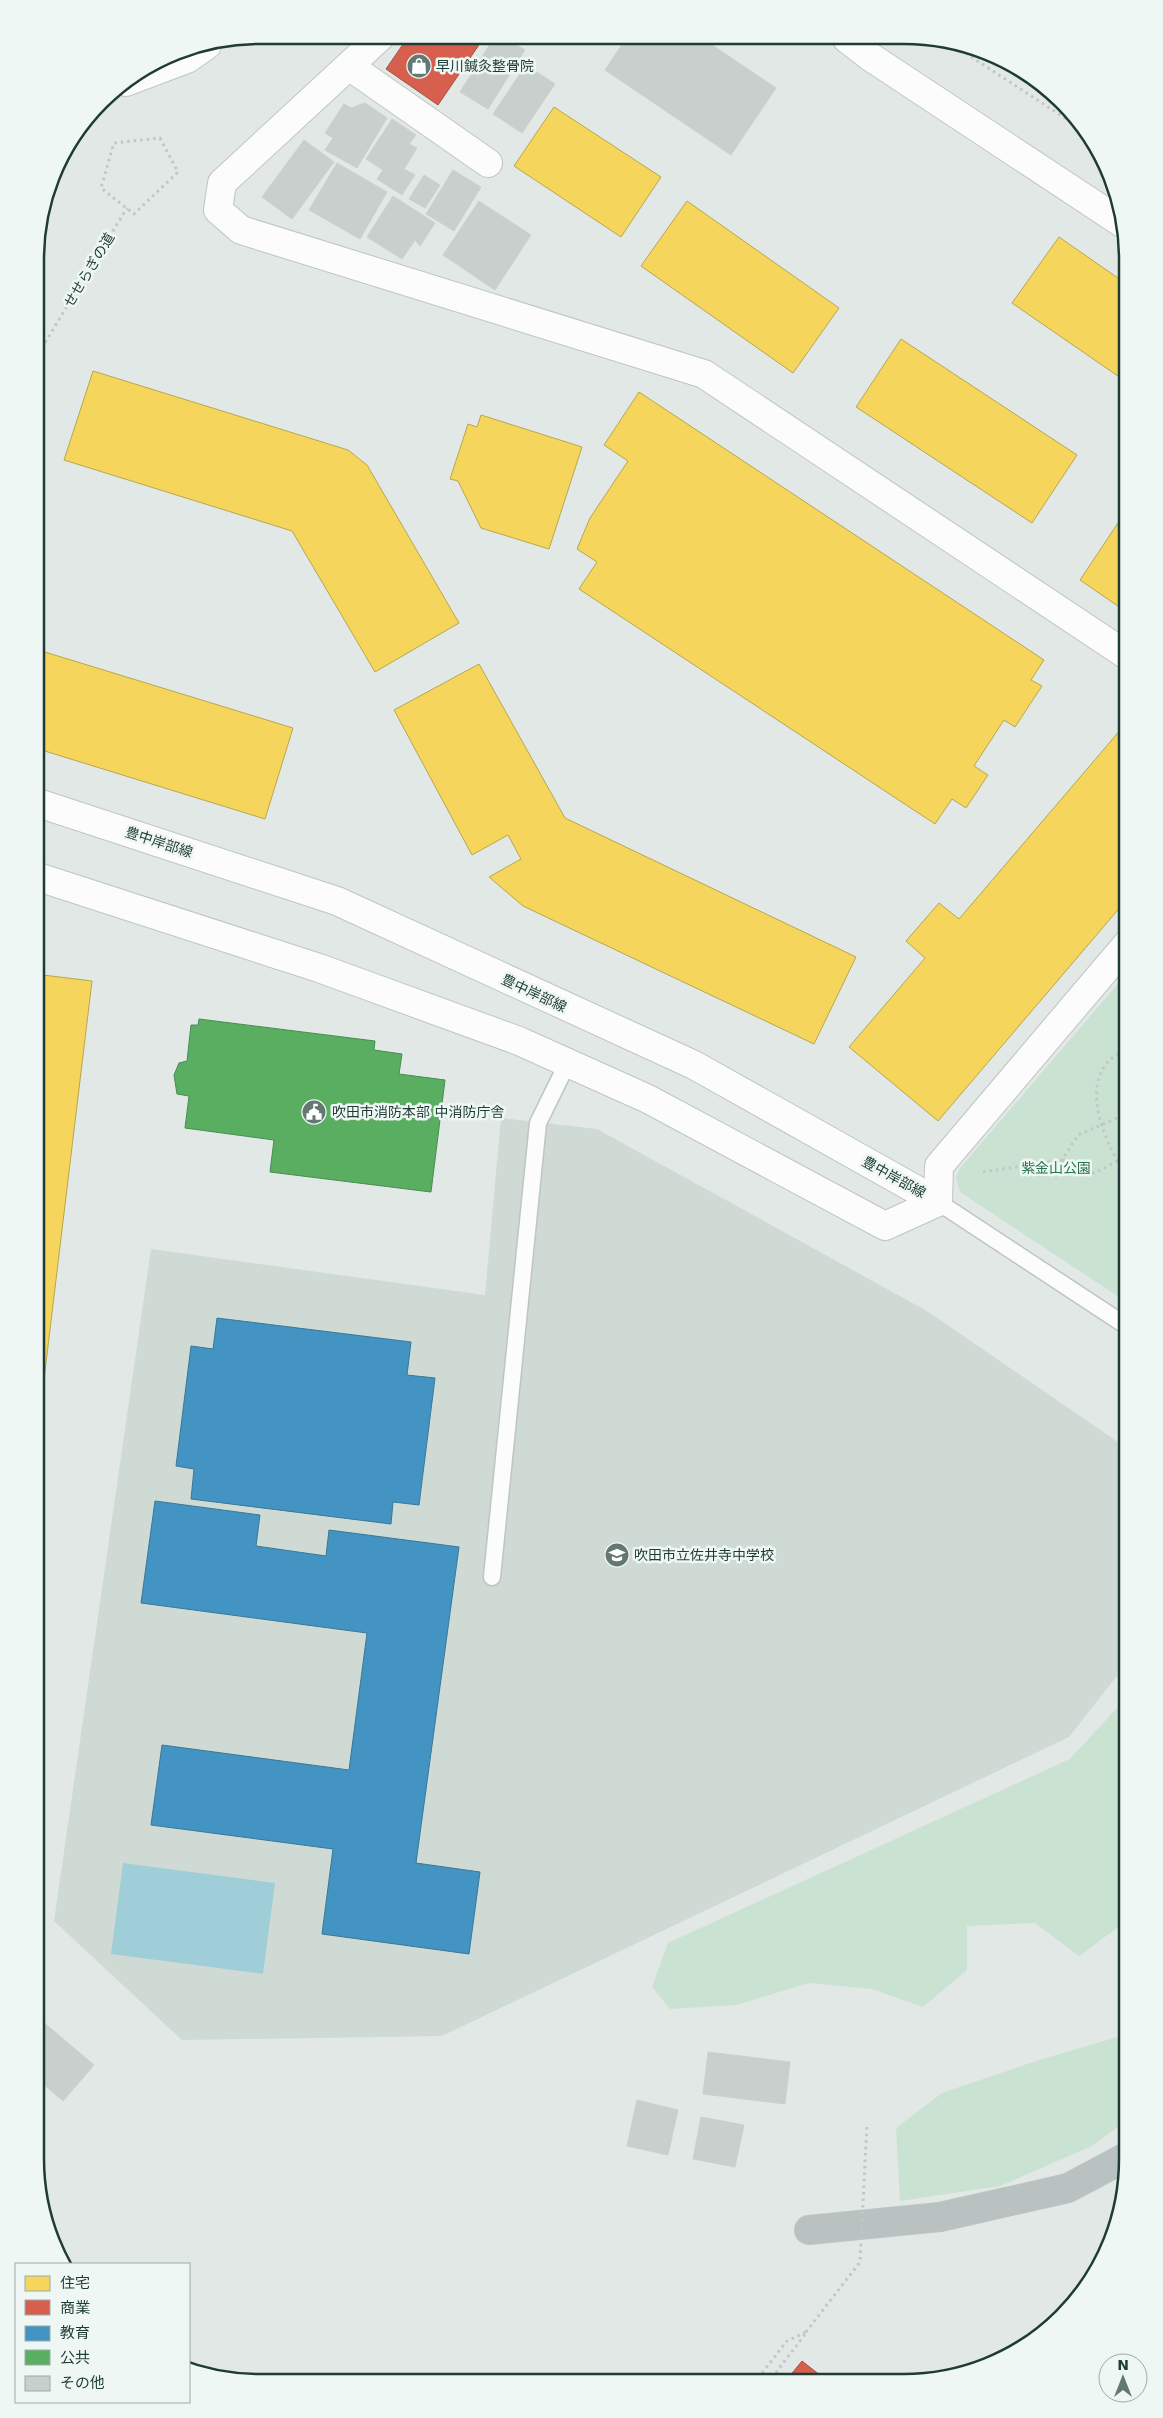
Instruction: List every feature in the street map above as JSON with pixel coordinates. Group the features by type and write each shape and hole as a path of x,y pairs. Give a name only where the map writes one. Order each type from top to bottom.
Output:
{"highway":[{"path":"808,2230 940,2217 1068,2188 1119,2161"}],"street":[{"path":"372,44 222,183 218,210 241,230 704,374 1119,650"},
{"path":"854,44 877,62 1115,219"},
{"path":"154,72 187,59 195,54"},
{"path":"349,66 488,163"},
{"name":"豊中岸部線","path":"44,805 337,901 694,1065 938,1202"},
{"name":"豊中岸部線","path":"44,879 319,968 519,1041 648,1099 885,1226 938,1202"},
{"path":"938,1202 939,1166 1119,954"}],"lane":[{"path":"492,1577 538,1123 568,1062"},
{"path":"938,1202 1119,1321"}],"path":[{"path":"964,52 1070,122"},
{"path":"160,138 178,172 134,214 127,208 101,188 114,143 160,138"},
{"name":"せせらぎの道","path":"44,345 127,208"},
{"path":"1119,1055 1105,1065 1095,1093 1101,1125 1119,1164"},
{"path":"1062,1160 1078,1135 1119,1117"},
{"path":"978,1172 1062,1160 1094,1173 1117,1161"},
{"path":"775,2374 860,2262 867,2124"},
{"path":"761,2374 788,2342 806,2332"}],"shaded area":[{"name":"吹田市立佐井寺中学校","path":"501,1118 597,1129 927,1311 1119,1443 1119,1673 1069,1737 442,2036 182,2040 54,1921 151,1249 485,1295"}],"green space":[{"name":"紫金山公園","path":"1119,982 1119,1297 960,1192 956,1178 960,1168"},
{"path":"1119,1706 1119,1927 1079,1956 1035,1923 967,1926 967,1970 923,2007 872,1989 809,1983 736,2005 670,2009 652,1987 668,1943 1070,1759"},
{"path":"1119,2037 1119,2126 1092,2146 1000,2186 900,2201 896,2128 942,2093 1039,2060"}],"water":[{"path":"123,1863 275,1883 263,1974 111,1954"}],"building: 住宅":[{"path":"554,107 661,177 621,237 514,166"},
{"path":"687,201 839,308 793,373 641,266"},
{"path":"1059,237 1119,279 1119,377 1012,303"},
{"path":"901,339 1077,455 1032,523 856,407"},
{"path":"93,371 348,450 367,465 459,623 375,672 292,531 64,460"},
{"path":"639,392 1044,660 1031,680 1042,686 1015,727 1004,720 974,766 988,775 966,808 952,799 935,824 579,589 597,562 577,549 590,518 628,461 604,445"},
{"path":"481,415 582,447 549,549 481,528 458,481 450,479 468,424 477,427"},
{"path":"1119,522 1119,607 1080,580"},
{"path":"44,652 293,728 265,819 44,751"},
{"path":"479,664 565,818 856,957 814,1044 523,906 489,877 521,859 508,835 472,855 394,710"},
{"path":"1119,732 1119,909 938,1121 849,1047 925,958 906,941 939,903 959,919"},
{"path":"44,975 92,981 44,1379"}],"building: 商業":[{"path":"403,44 480,44 438,105 386,69"},
{"path":"802,2361 819,2374 791,2374"}],"building: 教育":[{"path":"217,1318 411,1342 407,1375 435,1378 419,1505 393,1502 391,1524 191,1499 194,1469 176,1466 191,1346 213,1349"},
{"path":"155,1501 260,1515 256,1546 326,1556 329,1530 459,1547 416,1863 480,1872 469,1954 322,1934 333,1849 151,1825 162,1745 349,1770 367,1633 141,1603"}],"building: 公共":[{"name":"吹田市消防本部 中消防庁舎","path":"199,1019 375,1041 374,1050 402,1054 399,1074 445,1080 431,1192 270,1172 274,1140 185,1128 189,1096 177,1094 174,1075 179,1063 187,1061 191,1025 198,1025"}],"building: その他":[{"path":"490,44 515,44 525,50 488,109 460,92"},
{"path":"622,44 711,44 776,88 731,155 605,70"},
{"path":"526,65 555,84 522,133 493,114"},
{"path":"365,103 387,118 357,168 325,150 333,138 325,133 344,104 351,108"},
{"path":"392,119 416,135 409,144 417,148 404,169 415,175 402,195 377,179 383,170 366,159"},
{"path":"304,140 334,162 292,219 262,197"},
{"path":"337,163 387,192 360,239 309,210"},
{"path":"453,170 481,187 454,231 426,214"},
{"path":"424,175 440,185 425,208 409,199"},
{"path":"393,196 435,223 420,246 415,240 402,259 367,237"},
{"path":"479,201 531,235 495,290 443,255"},
{"path":"44,2023 94,2065 63,2101 44,2085"},
{"path":"708,2052 790,2062 785,2104 703,2094"},
{"path":"637,2100 678,2110 668,2155 627,2146"},
{"path":"701,2117 744,2125 735,2167 693,2159"}],"place":[{"name":"早川鍼灸整骨院","path":"419,66"},
{"name":"吹田市消防本部 中消防庁舎","path":"314,1112"},
{"name":"吹田市立佐井寺中学校","path":"617,1555"}]}
